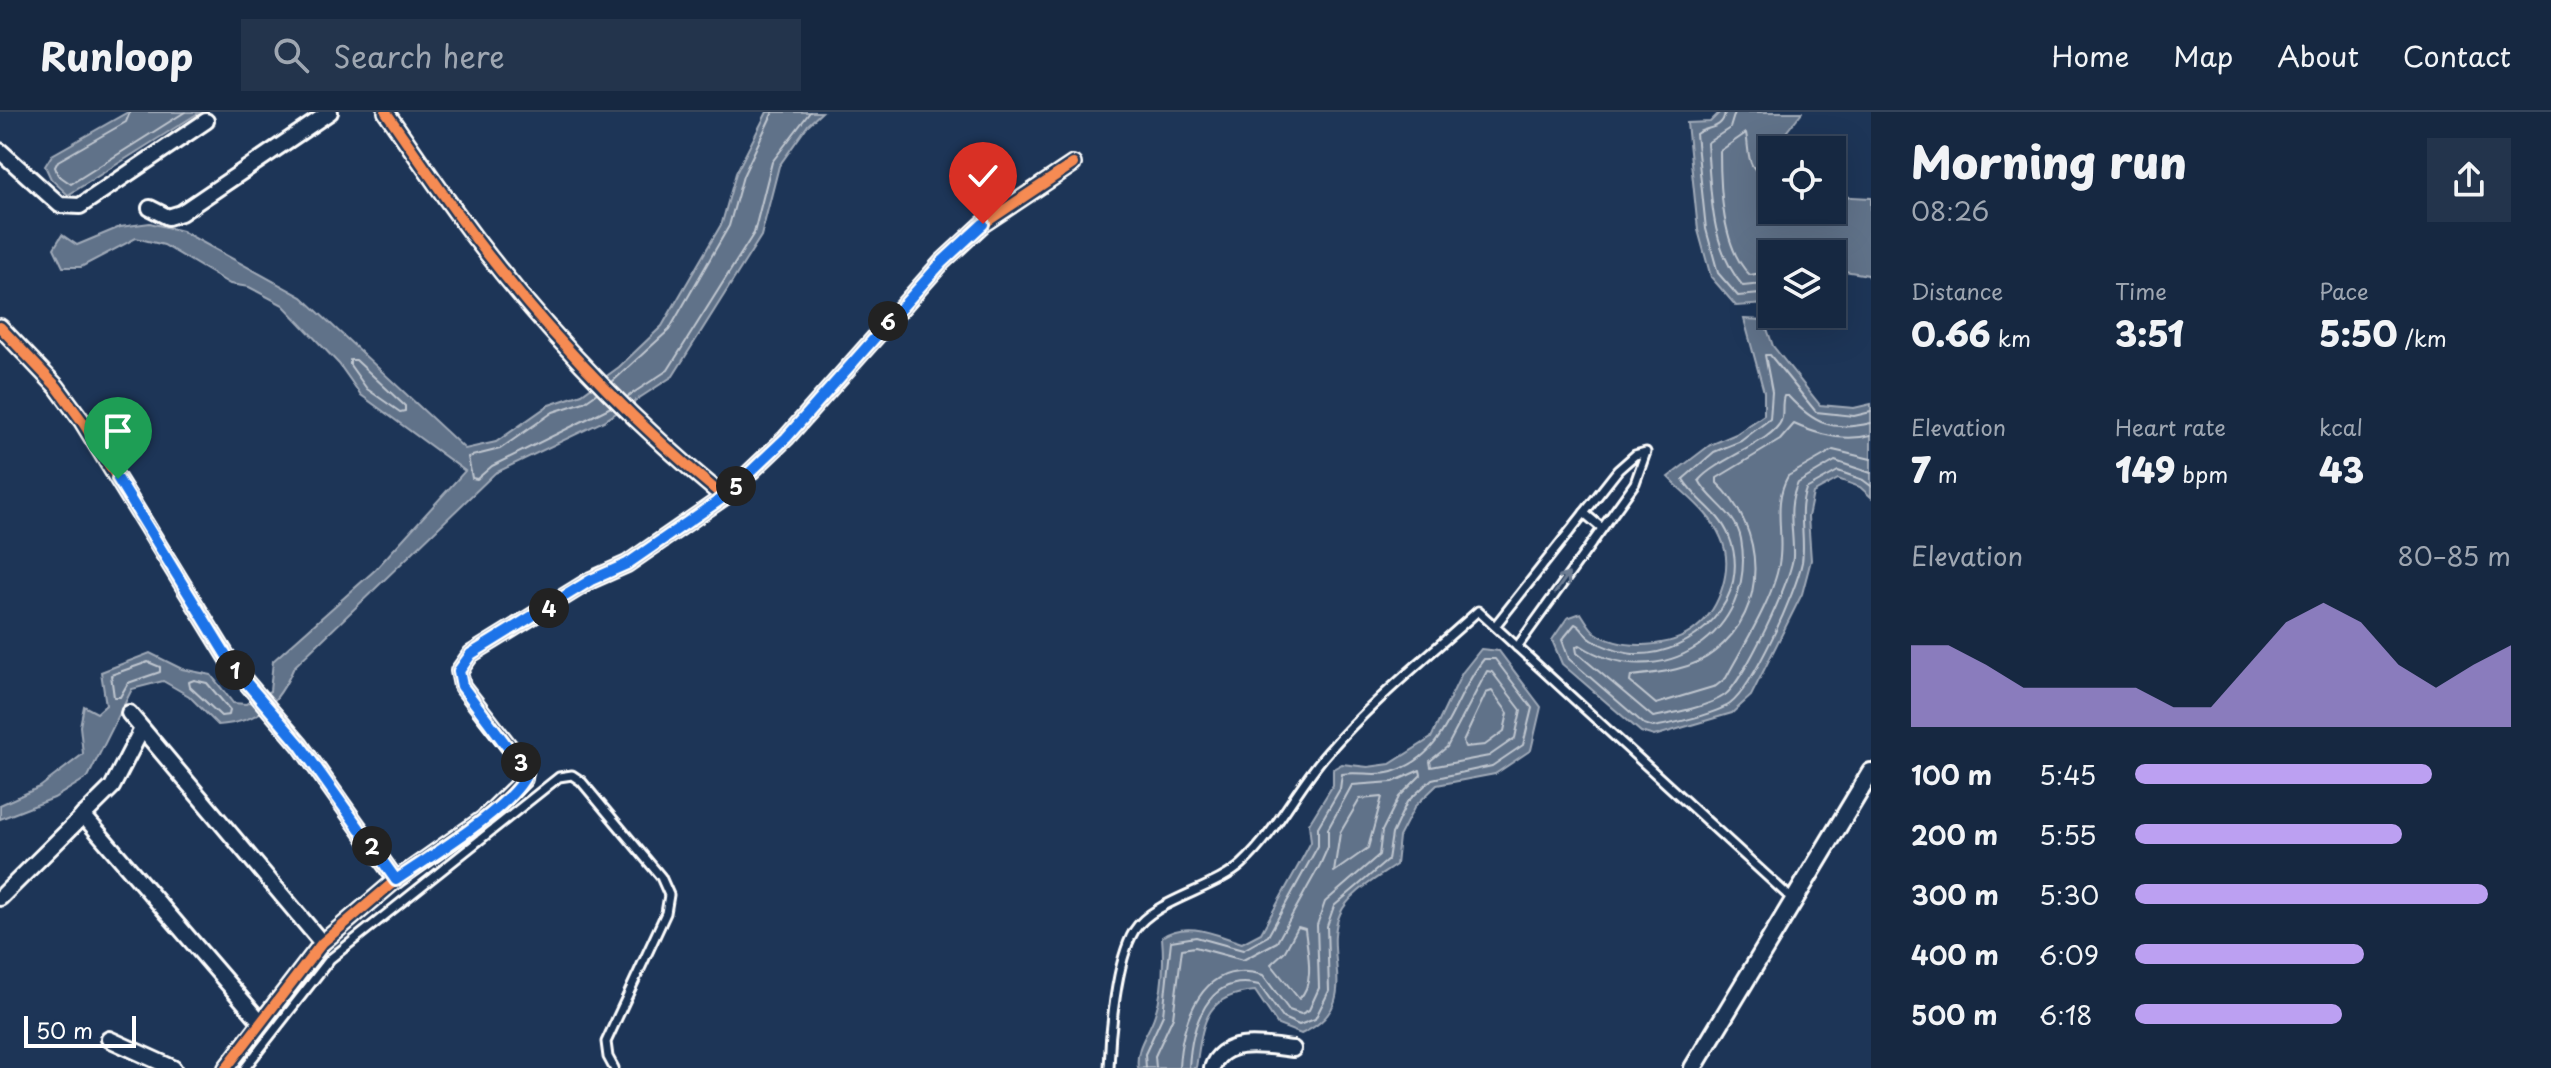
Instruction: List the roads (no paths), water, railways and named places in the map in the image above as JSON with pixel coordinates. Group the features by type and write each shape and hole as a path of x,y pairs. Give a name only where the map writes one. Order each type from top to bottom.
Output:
{"street":[{"path":"150,208 168,217 181,213 330,112"},
{"path":"386,112 478,242 599,381 635,418 724,497"},
{"path":"0,151 60,205 70,208 80,206 206,121"},
{"path":"226,1068 322,943 396,880 483,819 513,792 527,773 462,686 459,671 471,654 591,580 627,564 724,497 786,438 942,262 983,224 1073,164"},
{"path":"0,327 57,387 82,421 178,580 254,695 300,745 396,880"},
{"path":"129,713 322,943"},
{"path":"0,898 112,787 142,729"},
{"path":"1693,1068 1871,772"},
{"path":"83,815 261,1022"},
{"path":"109,1039 173,1068"},
{"path":"1212,1068 1222,1053 1238,1046 1293,1049"}],"lane":[{"path":"1495,626 1618,470 1635,455 1646,452 1635,483 1517,647"},
{"path":"1584,513 1602,528"},
{"path":"1109,1068 1110,1026 1135,929 1161,908 1220,881 1243,864 1326,754 1381,697 1478,611 1792,899"},
{"path":"245,1068 330,959 559,777 572,775 581,781 661,877 669,895 666,913 606,1042 608,1057 614,1068"}],"water":[{"path":"128,112 200,112 68,195 51,179 45,166 52,155"},
{"path":"767,112 822,112 808,125 779,166 761,236 673,376 604,421 495,473 294,667 281,691 266,709 245,720 218,725 189,696 163,681 132,689 88,777 54,798 0,819 0,805 40,787 83,754 80,726 84,706 97,713 106,705 101,672 150,653 182,669 211,675 233,703 246,704 270,691 273,661 375,570 465,471 361,395 339,364 283,305 249,287 230,284 164,245 136,238 81,267 63,267 54,248 62,235 77,245 120,227 150,223 182,231 302,297 465,449 496,442 549,405 582,394 619,367 662,326 722,223 736,173"},
{"path":"1720,112 1802,112 1783,136 1758,136 1758,224 1846,224 1846,197 1871,198 1871,280 1868,275 1846,271 1846,240 1758,240 1758,305 1736,306 1711,277 1698,230 1687,123 1710,122"},
{"path":"1744,319 1758,320 1758,328 1767,328 1773,346 1820,405 1854,408 1871,404 1871,497 1860,487 1838,479 1813,493 1808,517 1811,560 1802,594 1751,696 1732,713 1654,736 1641,732 1562,664 1552,640 1567,618 1581,613 1594,631 1607,639 1633,645 1674,640 1705,620 1723,586 1725,549 1704,513 1668,477 1710,445 1736,434 1764,415 1764,392"},
{"path":"1481,649 1499,651 1541,707 1531,750 1495,774 1437,785 1415,806 1399,837 1396,865 1357,892 1340,914 1335,930 1336,994 1331,1009 1320,1022 1301,1034 1278,1025 1255,991 1238,994 1225,999 1209,1014 1196,1068 1138,1068 1140,1047 1160,996 1162,937 1191,929 1242,943 1261,933 1311,842 1309,824 1333,785 1333,769 1342,764 1368,767 1390,764 1431,738 1462,673"}]}
